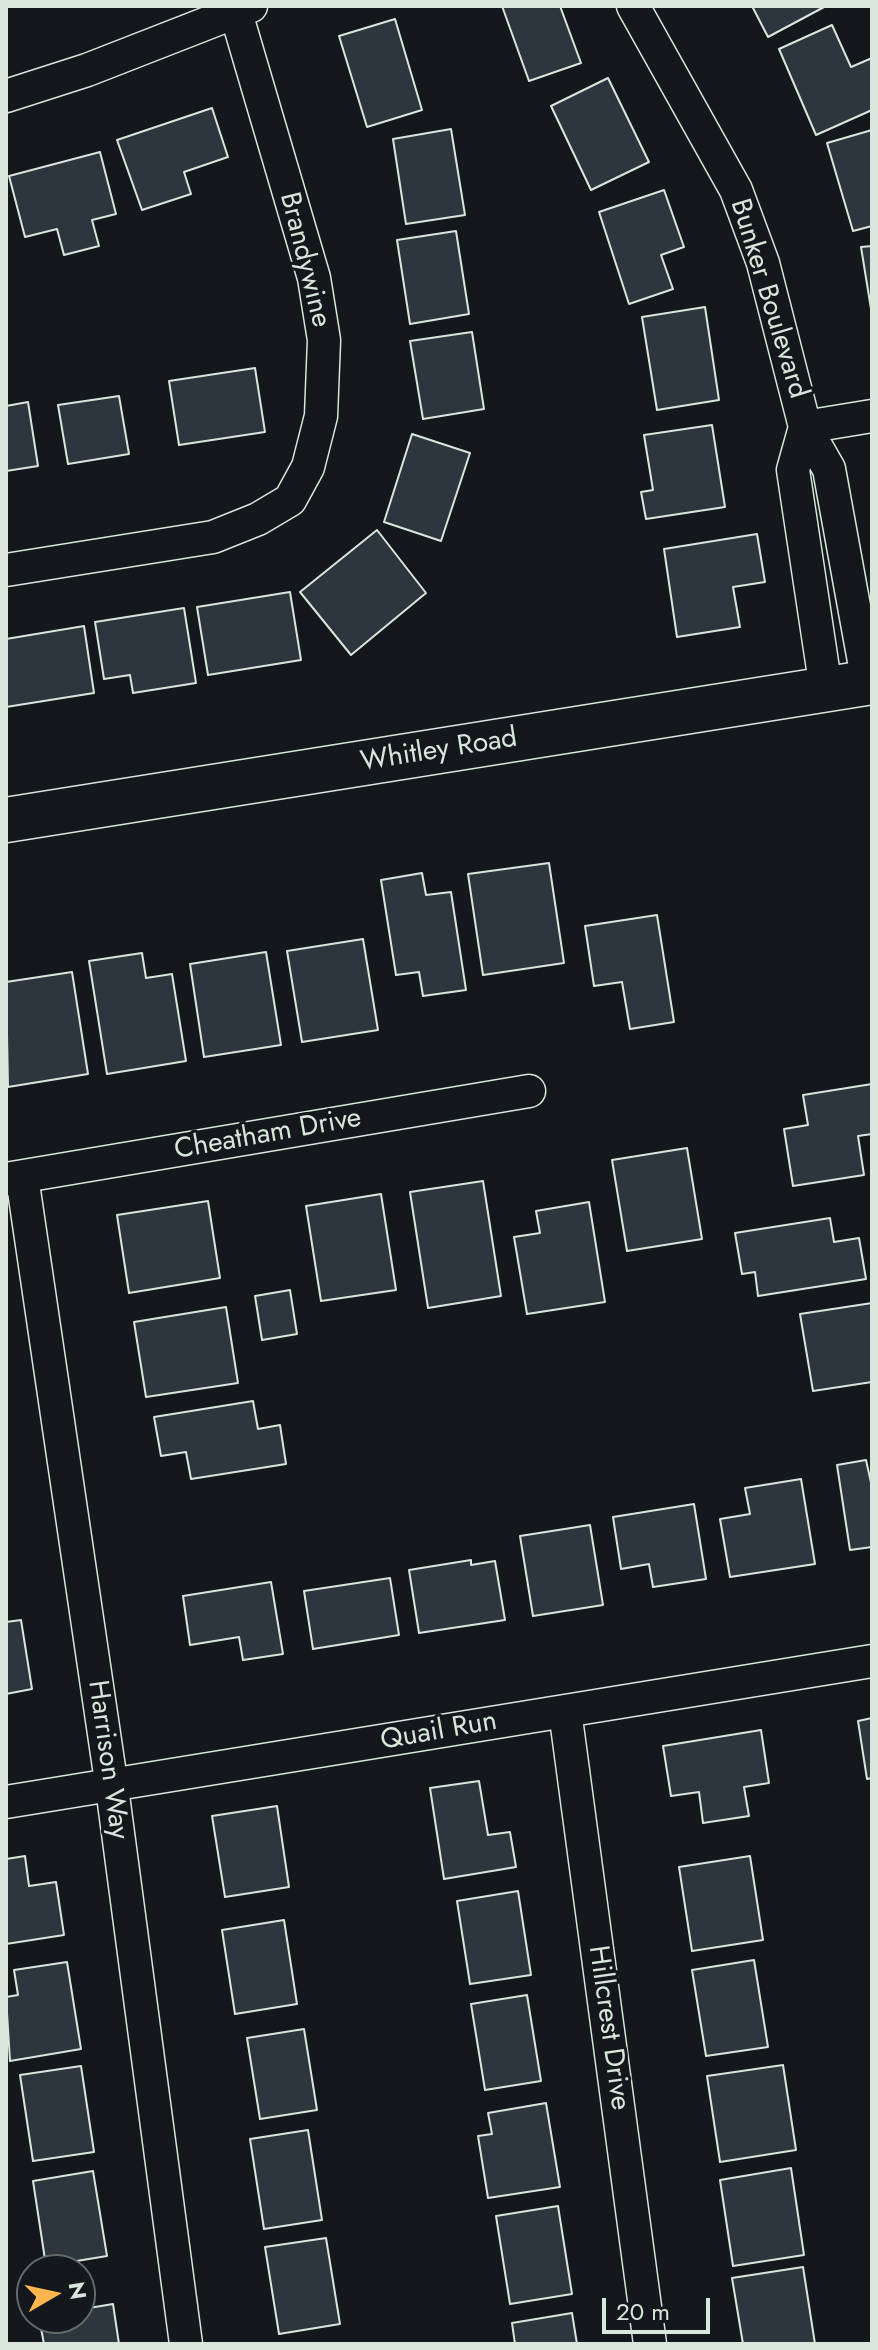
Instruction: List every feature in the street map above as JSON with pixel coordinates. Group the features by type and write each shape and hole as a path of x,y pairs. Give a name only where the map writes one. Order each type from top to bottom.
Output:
{"street":[{"name":"Bunker Boulevard","path":"633,6 736,190 763,263 805,427 793,470 855,685"},
{"path":"6,96 87,70 243,9"},
{"name":"Brandywine","path":"6,570 213,537 258,519 290,500 308,467 321,416 324,340 314,278 243,9"},
{"path":"805,427 872,416"},
{"name":"Whitley Road","path":"6,820 855,685"},
{"name":"Cheatham Drive","path":"14,1178 529,1091"},
{"name":"Harrison Way","path":"14,1178 112,1788 186,2344"},
{"name":"Quail Run","path":"6,1802 112,1788 872,1661"},
{"name":"Hillcrest Drive","path":"565,1711 650,2344"}],"building":[{"path":"502,6 560,6 581,63 529,81"},
{"path":"752,6 826,6 768,37"},
{"path":"395,19 422,110 367,127 339,36"},
{"path":"832,25 851,67 872,58 872,110 816,135 779,49"},
{"path":"608,78 649,162 591,190 551,106"},
{"path":"212,108 228,157 184,172 191,194 142,210 117,140"},
{"path":"451,129 465,215 406,224 393,139"},
{"path":"872,130 872,226 853,231 827,143"},
{"path":"100,152 116,214 92,220 99,246 64,255 57,229 25,237 9,176"},
{"path":"664,190 684,247 661,255 673,289 629,304 599,212"},
{"path":"456,231 469,314 410,324 397,240"},
{"path":"872,246 872,315 861,247"},
{"path":"705,307 719,400 657,410 642,317"},
{"path":"472,332 484,409 423,419 410,341"},
{"path":"255,368 265,432 179,445 169,381"},
{"path":"119,396 129,454 68,464 58,405"},
{"path":"28,402 38,466 6,471 6,406"},
{"path":"712,425 725,507 646,519 641,492 653,490 644,435"},
{"path":"412,434 470,453 441,541 384,522"},
{"path":"377,530 426,593 351,655 300,592"},
{"path":"757,534 765,582 733,587 740,627 677,637 664,549"},
{"path":"290,592 301,660 208,675 197,607"},
{"path":"184,608 196,683 133,693 130,675 104,679 95,622"},
{"path":"84,626 94,693 6,707 6,639"},
{"path":"549,863 564,963 483,975 468,874"},
{"path":"422,873 426,895 451,892 466,990 423,996 419,972 396,975 381,880"},
{"path":"657,915 674,1022 630,1029 622,982 594,986 585,926"},
{"path":"363,939 378,1030 302,1042 287,951"},
{"path":"266,952 281,1045 204,1057 190,964"},
{"path":"142,953 146,978 172,974 186,1061 107,1074 89,961"},
{"path":"72,972 88,1074 8,1087 6,982"},
{"path":"872,1084 872,1134 858,1136 864,1175 793,1186 784,1129 808,1125 803,1095"},
{"path":"687,1148 702,1239 627,1251 612,1160"},
{"path":"483,1181 501,1296 428,1308 410,1192"},
{"path":"381,1194 396,1290 321,1301 306,1206"},
{"path":"208,1201 220,1278 129,1293 117,1215"},
{"path":"589,1202 605,1302 527,1314 514,1237 540,1233 536,1211"},
{"path":"830,1218 834,1242 859,1238 866,1279 758,1296 755,1272 742,1274 735,1233"},
{"path":"290,1290 297,1334 262,1340 255,1296"},
{"path":"872,1303 872,1382 813,1391 800,1314"},
{"path":"226,1307 238,1383 146,1397 134,1322"},
{"path":"253,1401 258,1429 280,1425 286,1464 191,1479 186,1452 161,1456 154,1417"},
{"path":"866,1460 872,1487 872,1547 850,1550 837,1465"},
{"path":"801,1479 815,1564 730,1577 720,1519 750,1514 745,1488"},
{"path":"694,1504 706,1579 653,1587 649,1564 621,1569 613,1517"},
{"path":"590,1525 603,1605 533,1616 520,1536"},
{"path":"471,1560 471,1565 495,1561 505,1620 419,1633 409,1570"},
{"path":"390,1578 399,1635 313,1649 304,1591"},
{"path":"271,1582 283,1654 243,1660 239,1637 190,1645 183,1596"},
{"path":"21,1620 32,1689 6,1694 6,1622"},
{"path":"872,1718 872,1778 867,1779 858,1721"},
{"path":"761,1730 769,1783 744,1787 749,1816 703,1823 699,1792 671,1796 663,1746"},
{"path":"479,1781 488,1835 510,1832 516,1867 444,1879 430,1788"},
{"path":"277,1806 289,1887 225,1897 212,1816"},
{"path":"25,1856 29,1886 56,1882 64,1935 6,1944 6,1859"},
{"path":"750,1856 763,1940 692,1951 679,1867"},
{"path":"518,1891 531,1975 470,1984 457,1901"},
{"path":"284,1920 297,2004 235,2014 222,1930"},
{"path":"754,1960 768,2047 706,2056 692,1970"},
{"path":"67,1962 81,2049 10,2061 6,1997 18,1995 14,1970"},
{"path":"527,1995 541,2081 485,2090 471,2004"},
{"path":"304,2029 317,2110 260,2119 247,2038"},
{"path":"783,2065 796,2150 720,2162 707,2076"},
{"path":"81,2066 94,2152 33,2161 20,2075"},
{"path":"546,2103 560,2187 488,2198 478,2136 492,2134 488,2113"},
{"path":"308,2130 322,2220 264,2229 250,2139"},
{"path":"791,2168 804,2255 733,2266 720,2180"},
{"path":"93,2171 107,2256 44,2254 33,2181"},
{"path":"558,2206 572,2294 510,2304 496,2216"},
{"path":"326,2238 340,2324 279,2334 265,2247"},
{"path":"803,2267 815,2344 743,2344 732,2278"},
{"path":"113,2304 119,2344 44,2344 42,2334 96,2334 96,2307"},
{"path":"572,2313 577,2344 515,2344 512,2323"}]}
